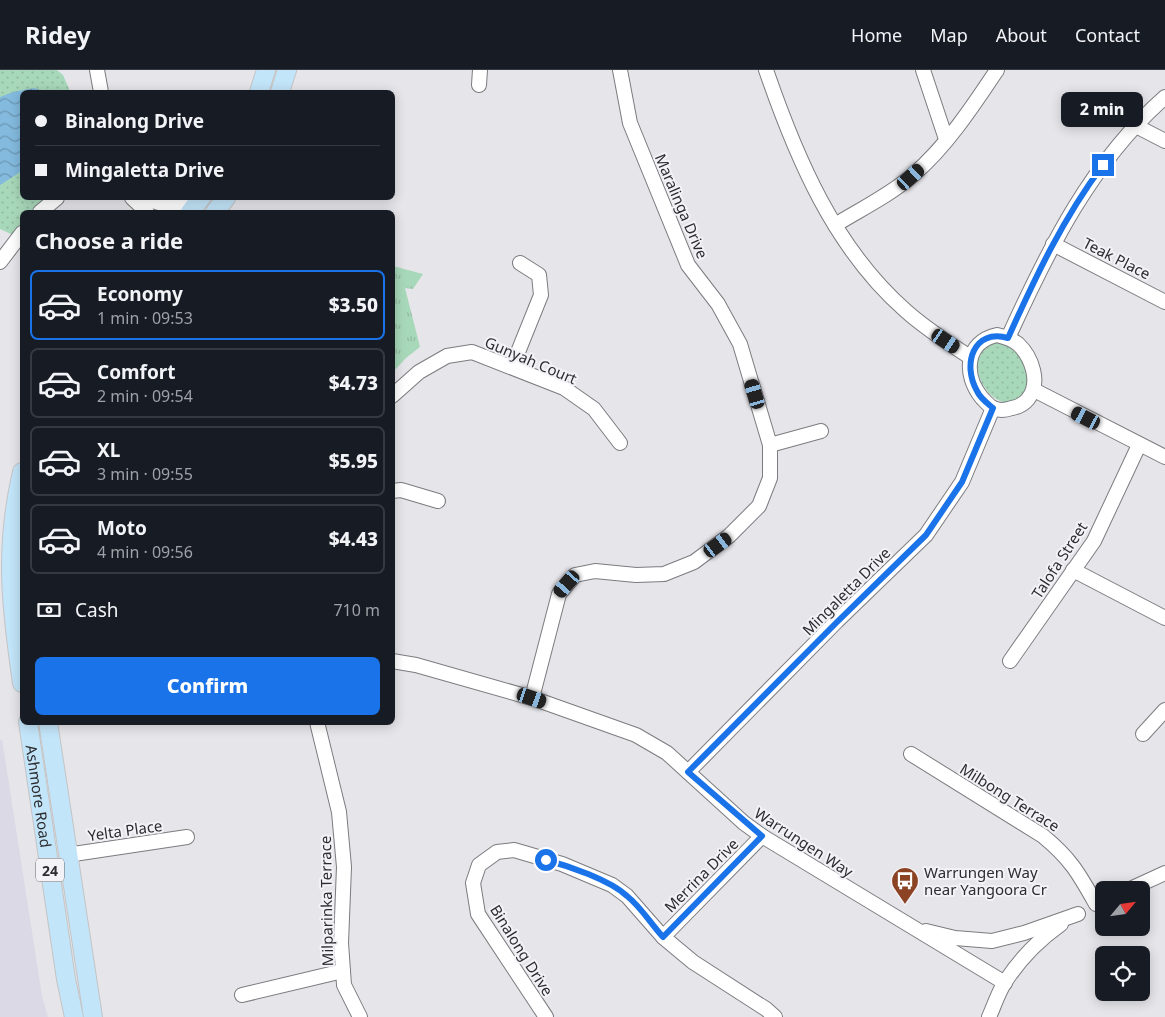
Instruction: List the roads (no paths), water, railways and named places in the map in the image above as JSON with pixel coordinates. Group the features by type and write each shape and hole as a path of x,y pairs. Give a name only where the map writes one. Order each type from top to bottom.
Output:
{"main road":[{"path":"260,90 266,70"},
{"path":"281,90 287,70"},
{"path":"192,210 199,200"},
{"path":"217,210 225,200"},
{"path":"20,481 15,502 10,556 12,614 20,669"},
{"name":"Ashmore Road","path":"28,725 66,979 74,1017"},
{"name":"Ashmore Road","path":"48,725 93,1017"}],"street":[{"path":"97,70 101,90"},
{"path":"479,85 480,70"},
{"name":"Maralinga Drive","path":"532,698 559,594 575,575 595,571 636,575 664,574 694,562 729,536 759,506 770,478 770,445 740,344 718,304 688,265 630,123 620,70"},
{"path":"766,70 789,132 809,177 835,225 868,272 899,305 934,333 970,357"},
{"path":"922,70 946,139"},
{"path":"835,225 911,177 930,159 997,70"},
{"path":"1008,338 1040,268 1077,202 1094,177 1136,126 1165,97"},
{"path":"1136,126 1165,141"},
{"path":"42,210 55,200"},
{"path":"148,203 172,205 191,200"},
{"path":"148,203 159,210"},
{"path":"0,262 20,236"},
{"name":"Teak Place","path":"1054,244 1165,302"},
{"path":"512,368 541,295 539,275 520,263"},
{"path":"997,335 1008,338 1024,351 1031,364 1034,376 1034,390 1027,401 1016,408 1004,410 993,408 977,392 969,369 970,357 981,342 988,337 997,335"},
{"name":"Gunyah Court","path":"395,393 419,372 447,356 472,352 564,388 594,409 620,443"},
{"path":"1034,390 1165,458"},
{"name":"Mingaletta Drive","path":"688,772 926,535 962,482 993,408"},
{"path":"770,445 821,431"},
{"name":"Talofa Street","path":"1010,661 1094,540 1139,445"},
{"path":"395,491 401,490 438,501"},
{"path":"1073,570 1165,618"},
{"name":"Warrungen Way","path":"395,662 416,665 532,698 636,735 667,753 762,836 1005,983"},
{"path":"1143,734 1165,710"},
{"name":"Milparinka Terrace","path":"318,725 339,812 344,867 341,943 344,985 360,1017"},
{"name":"Milbong Terrace","path":"911,754 1044,836 1076,868 1095,896"},
{"name":"Merrina Drive","path":"663,937 762,836"},
{"name":"Yelta Place","path":"67,855 186,837"},
{"name":"Binalong Drive","path":"546,1017 478,914 473,883 479,865 497,852 514,850 552,861 612,885 627,896 663,937 693,962 766,1009 775,1017"},
{"path":"1149,881 1165,874"},
{"path":"988,1017 1005,983 1020,962 1051,931 1095,906"},
{"path":"913,928 955,938 992,941 1024,933 1078,914"},
{"path":"242,995 343,971"}],"water":[{"path":"34,88 40,90 24,90"},
{"path":"20,91 20,172 0,185 0,97"}],"place":[{"name":"Warrungen Way near Yangoora Cr","path":"905,905"}]}
